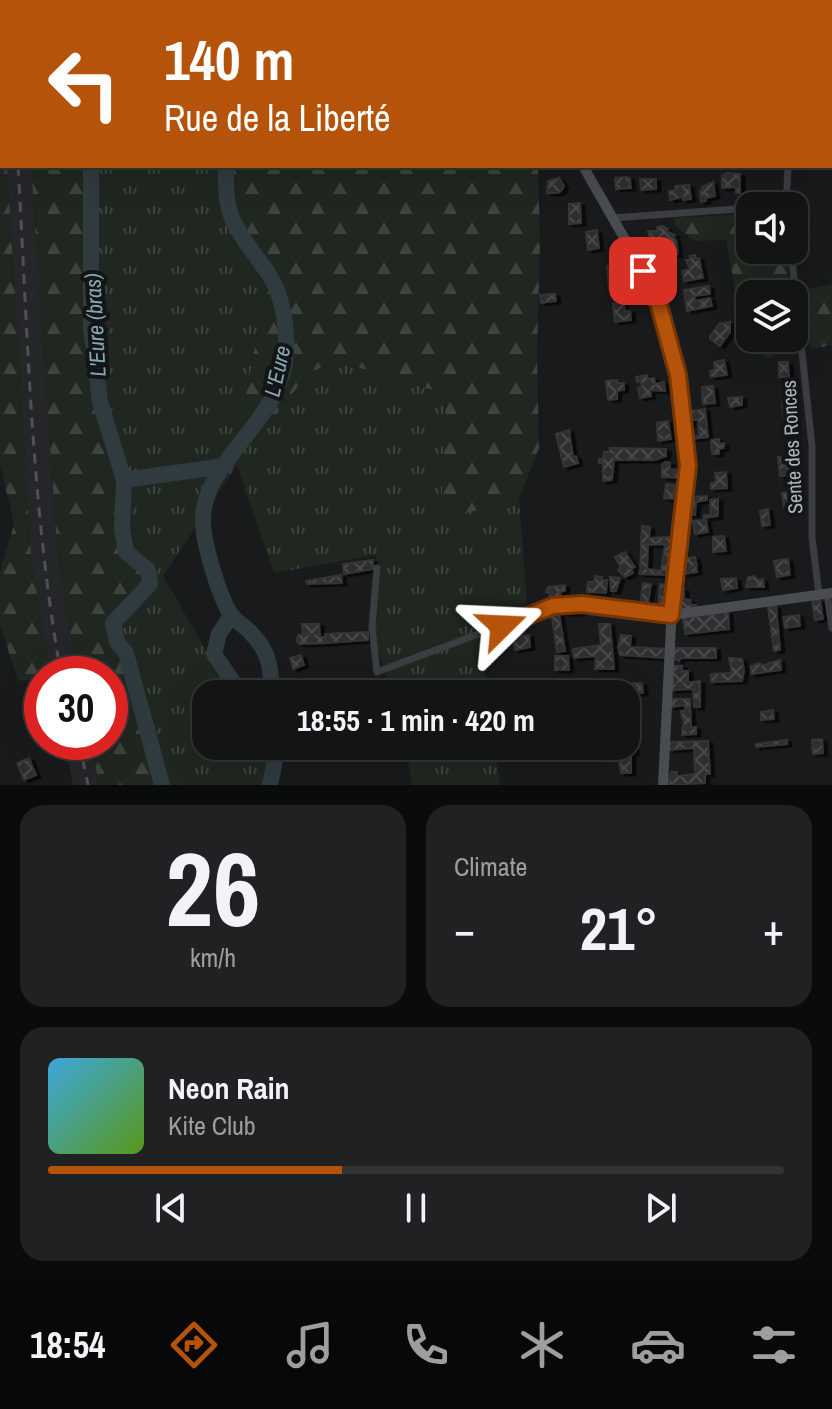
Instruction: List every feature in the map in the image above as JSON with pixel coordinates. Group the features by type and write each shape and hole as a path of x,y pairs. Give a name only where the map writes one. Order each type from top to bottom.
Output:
{"street":[{"path":"584,168 659,305 678,375 688,466 671,615 663,785"},
{"path":"786,192 788,168"},
{"path":"613,218 736,209"},
{"name":"Sente des Ronces","path":"792,264 812,446 812,537 832,628"},
{"path":"377,568 372,627 377,672 553,606 582,604 671,615 826,594"}],"shaded area":[{"path":"7,168 31,168 57,548 74,656 46,656 31,556"},
{"path":"68,760 94,760 99,785 73,785"}],"green space":[{"path":"0,168 7,168 31,556 46,656 24,656 24,680 18,681 0,624 0,572 14,524 0,464"},
{"path":"31,168 98,168 100,383 128,473 133,541 155,578 119,627 162,754 166,785 99,785 94,760 128,760 128,656 74,656 57,548"},
{"path":"98,168 220,168 219,199 266,288 242,416 264,431 308,373 337,361 446,394 441,520 519,499 527,604 480,632 486,680 387,680 374,635 376,555 274,573 237,465 163,576 227,680 192,680 192,760 268,760 267,785 166,785 162,754 119,627 155,578 133,541 128,473 100,383"},
{"path":"220,168 538,168 539,448 519,499 441,520 446,394 337,361 308,373 264,431 242,416 266,288 219,199"},
{"path":"736,215 736,264 788,264 789,280 736,280 736,295 726,240 694,241 676,226 674,218"},
{"path":"832,284 832,345 811,349 808,288"},
{"path":"759,352 782,352 768,359"},
{"path":"408,760 497,760 500,785 412,785"}],"building":[{"path":"727,173 740,174 740,192 736,192 736,187 722,188 722,176"},
{"path":"559,178 564,186 562,190 547,193 548,181"},
{"path":"615,178 630,178 631,188 616,189"},
{"path":"640,179 656,179 656,189 641,190"},
{"path":"713,182 715,196 701,202 702,187"},
{"path":"689,185 691,199 670,200 669,191 676,190 675,186"},
{"path":"580,203 581,223 569,224 569,204"},
{"path":"663,226 675,235 678,254 668,256 668,244 661,237 650,240 648,231 658,231 657,227"},
{"path":"597,230 599,248 588,250 586,232"},
{"path":"695,255 696,259 699,258 703,278 684,281 682,271 690,269 686,260"},
{"path":"618,264 621,288 609,289 607,266"},
{"path":"709,286 710,294 694,296 695,301 710,298 712,306 687,311 684,290"},
{"path":"555,294 556,301 541,303 540,295"},
{"path":"623,303 625,311 630,311 631,320 615,322 613,304"},
{"path":"730,322 730,332 720,346 710,339 719,324"},
{"path":"724,360 727,375 711,377 710,371 715,370 714,362"},
{"path":"779,362 788,362 789,377 779,377"},
{"path":"647,375 647,379 654,378 655,384 664,382 665,391 650,390 651,396 640,398 638,388 642,387 641,381 637,382 636,377"},
{"path":"617,380 617,383 624,383 624,390 617,391 617,399 608,400 606,381"},
{"path":"713,386 715,403 703,404 702,387"},
{"path":"742,397 742,405 730,407 728,398"},
{"path":"782,401 791,401 792,415 783,416"},
{"path":"705,409 708,437 691,439 688,431 691,437 699,436 698,420 690,420 691,424 688,425 686,415 690,415 689,411"},
{"path":"668,421 671,439 658,441 657,423"},
{"path":"569,430 573,457 576,456 578,463 564,467 556,434"},
{"path":"719,439 719,444 724,443 724,448 719,449 719,454 712,454 711,440"},
{"path":"610,448 615,448 612,480 603,481 603,463 599,463 599,459 603,459 604,452 609,452"},
{"path":"615,448 666,449 666,456 655,460 614,460"},
{"path":"788,456 790,475 780,476 778,457"},
{"path":"665,462 670,463 670,469 682,470 682,478 662,477"},
{"path":"726,472 727,488 711,489 711,483 716,482 715,473"},
{"path":"666,484 675,485 673,499 664,498"},
{"path":"793,492 794,506 784,507 782,493"},
{"path":"707,496 707,500 696,502 695,515 687,514 689,497"},
{"path":"718,499 718,516 704,518 704,515 711,515 710,500"},
{"path":"768,509 770,525 762,526 760,511"},
{"path":"706,520 708,532 695,534 693,521"},
{"path":"642,526 650,527 649,538 674,537 673,544 641,545"},
{"path":"724,536 726,551 713,552 713,537"},
{"path":"665,544 673,544 668,575 640,574 641,545 648,545 647,569 661,571"},
{"path":"625,552 635,567 631,569 633,573 625,577 618,570 621,568 615,557"},
{"path":"695,557 697,566 679,568 680,559"},
{"path":"788,559 790,575 777,577 774,561"},
{"path":"373,560 373,569 344,574 343,564"},
{"path":"696,566 697,572 678,575 679,568"},
{"path":"341,575 342,583 307,584 306,581"},
{"path":"595,576 607,580 606,593 587,592 588,582 594,582"},
{"path":"610,577 620,578 616,591 611,591"},
{"path":"748,577 763,579 764,587 746,587"},
{"path":"736,578 737,588 723,590 721,579"},
{"path":"643,583 651,584 647,609 640,608"},
{"path":"660,584 667,585 664,610 658,609"},
{"path":"565,585 565,591 560,592 562,602 551,604 549,592 546,592 548,587"},
{"path":"677,589 684,589 684,599 696,605 696,610 676,609"},
{"path":"820,600 823,619 815,620 812,601"},
{"path":"776,606 780,650 774,651 768,607"},
{"path":"580,607 580,613 559,613 565,651 557,652 551,610"},
{"path":"728,612 729,629 685,634 683,618"},
{"path":"799,615 800,626 785,628 783,617"},
{"path":"302,624 319,624 320,634 303,634"},
{"path":"599,624 610,624 614,669 595,669 596,656 574,658 573,649 601,645"},
{"path":"368,632 368,640 326,643 325,634"},
{"path":"320,634 320,637 325,637 326,643 299,644 297,641 298,635"},
{"path":"529,635 530,647 515,650 513,637"},
{"path":"621,635 631,636 630,647 666,649 666,658 620,655"},
{"path":"674,648 716,648 716,658 681,658 679,661 673,658"},
{"path":"301,655 304,665 293,669 290,658"},
{"path":"555,656 568,656 569,670 555,670"},
{"path":"729,658 742,659 742,681 711,682 711,674 732,673"},
{"path":"780,660 781,670 751,674 751,666 755,664 760,663 760,666"},
{"path":"673,666 682,666 682,671 688,671 688,683 672,684"},
{"path":"700,681 700,707 694,707 693,689 672,690 672,684"},
{"path":"672,699 690,699 691,727 696,727 696,734 682,735 684,718 681,711 685,711 685,705 671,707"},
{"path":"773,710 774,719 761,720 761,712"},
{"path":"822,739 823,753 813,754 812,740"},
{"path":"787,740 787,744 756,747 756,744"},
{"path":"708,741 710,774 705,774 705,783 668,785 671,772 677,772 677,776 695,774 694,748 670,750 670,742"},
{"path":"30,760 36,775 24,780 17,763"},
{"path":"619,760 631,760 631,773 621,773"}],"waterway":[{"name":"L'Eure (bras)","path":"91,168 91,327 100,402 124,480 122,528 126,552 148,570 150,584 113,623 117,642 126,653 162,785"},
{"name":"L'Eure","path":"226,168 230,214 245,242 270,276 281,303 286,353 282,377 272,399 216,477 207,497 203,528 223,598 235,619 257,640 266,654 271,680"},
{"name":"L'Eure (bras)","path":"124,480 225,466"},
{"name":"L'Eure","path":"231,616 219,634 214,654 232,680"},
{"name":"L'Eure","path":"270,785 275,760"}],"railway":[{"path":"18,168 37,484 58,656"},
{"path":"83,760 88,785"}],"route":[{"path":"502,626 553,606 582,604 671,615 674,566 688,466 678,375 659,305 643,271"}]}
